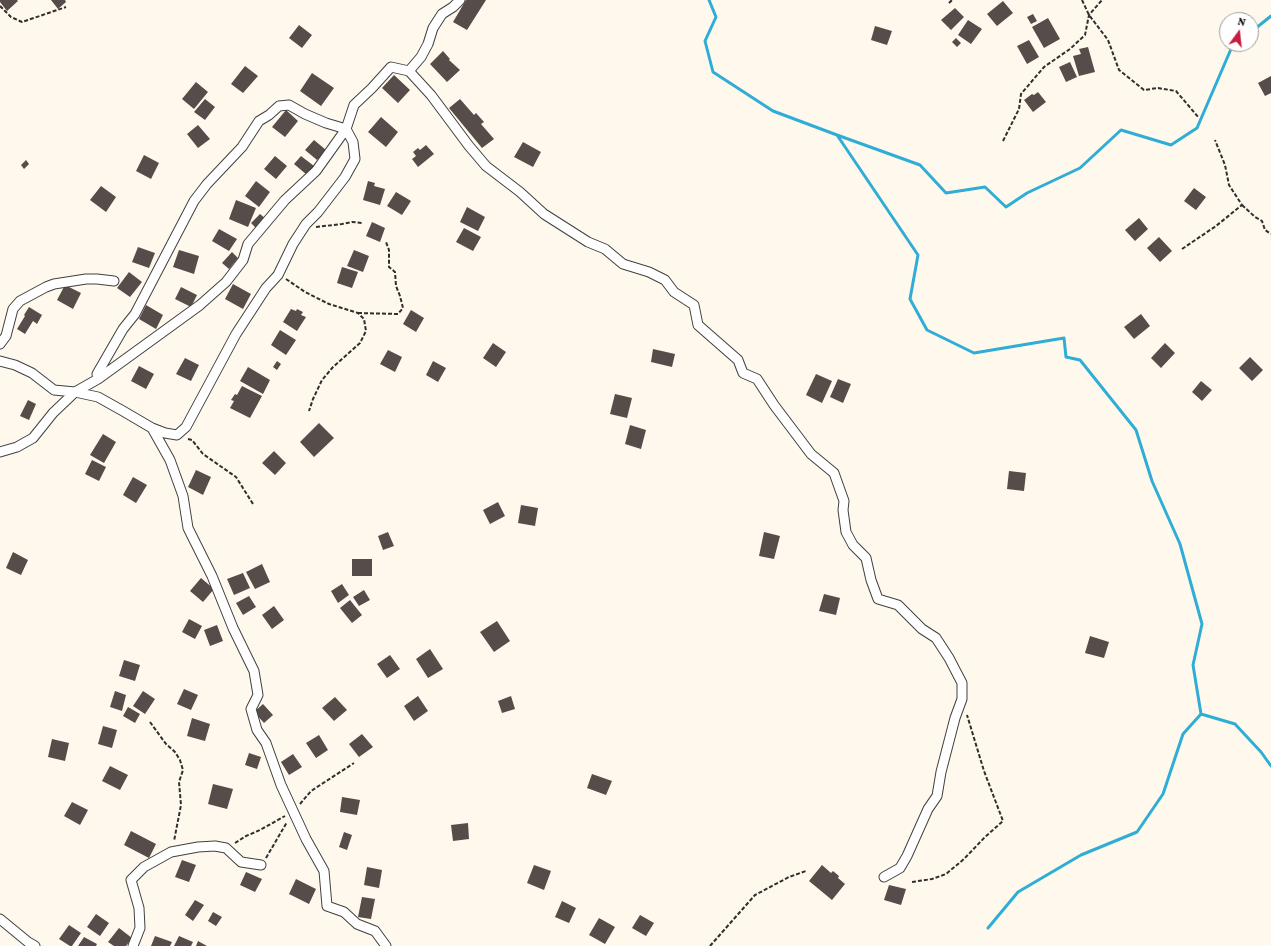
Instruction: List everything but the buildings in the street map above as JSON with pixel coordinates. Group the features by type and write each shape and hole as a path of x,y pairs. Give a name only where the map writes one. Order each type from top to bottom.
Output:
{"street":[{"path":"409,71 421,57 442,14 453,7 460,0"},
{"path":"0,452 17,447 33,438 53,414 76,392 98,379 200,304 226,282 243,260 248,244 285,200 316,171 346,129 354,105 391,67 409,71 431,95 486,166 520,192 544,214 588,242 605,249 623,264 649,272 665,280 674,292 694,305 698,325 738,360 743,373 757,379 810,454 834,474 844,501 843,510 846,532 853,546 866,558 871,580 878,599 898,605 922,630 936,638 949,658 962,683 962,699 955,718 941,772 937,796 928,809 900,868 884,876"},
{"path":"0,361 15,365 32,373 54,390 76,392 98,398 123,410 152,428 165,433 177,435 186,427 236,334 266,288 278,275 293,244 306,224 318,212 345,177 355,159 353,142 346,129 305,114 288,105 279,106 259,121 242,148 207,184 194,201 134,314 123,329 97,374 98,379"},
{"path":"0,344 6,336 13,309 20,301 54,284 86,279 114,281"},
{"path":"152,428 170,460 183,496 188,528 212,576 233,628 254,671 258,695 251,709 257,730 266,744 281,785 306,839 324,871 327,906 344,912 357,924 375,931 386,946"},
{"path":"133,946 140,928 139,908 131,880 144,867 171,852 209,846 226,848 241,862 260,865"},
{"path":"0,919 35,946"}],"path":[{"path":"949,3 952,0"},
{"path":"1082,0 1089,15 1108,40 1119,70 1144,90 1158,88 1176,91 1199,118"},
{"path":"1003,141 1019,109 1021,94 1044,67 1070,49 1085,35 1089,15 1102,0"},
{"path":"0,6 11,17 22,22 66,7"},
{"path":"1215,140 1226,165 1229,185 1242,204 1255,217 1262,221 1265,230 1271,234"},
{"path":"1182,250 1216,226 1242,204"},
{"path":"306,224 314,227 352,222 362,223"},
{"path":"278,275 289,280 305,292 329,304 358,313 398,314 403,308 396,286 395,272 389,267 389,250 386,242"},
{"path":"309,411 322,380 333,367 360,343 366,331 364,318 358,313"},
{"path":"177,435 192,440 203,454 236,477 253,504"},
{"path":"912,882 932,879 946,874 964,859 1003,821 984,771 962,699"},
{"path":"150,722 166,744 175,752 180,760 183,770 179,782 180,805 171,852"},
{"path":"226,848 246,836 273,824 280,818 294,812"},
{"path":"710,946 755,894 789,877 806,871"}],"waterway":[{"path":"709,0 716,17 705,41 713,72 773,111 837,135 918,255 910,299 927,330 974,353 1064,338 1066,357 1080,360 1136,430 1152,481 1180,544 1202,624 1193,665 1201,714 1235,724 1261,752 1271,766"},
{"path":"1259,26 1271,16"},
{"path":"837,135 920,165 946,193 985,187 1006,207 1027,193 1080,168 1121,130 1171,145 1197,128 1230,52"},
{"path":"988,928 1018,892 1081,855 1137,832 1163,794 1183,734 1201,714"}]}
